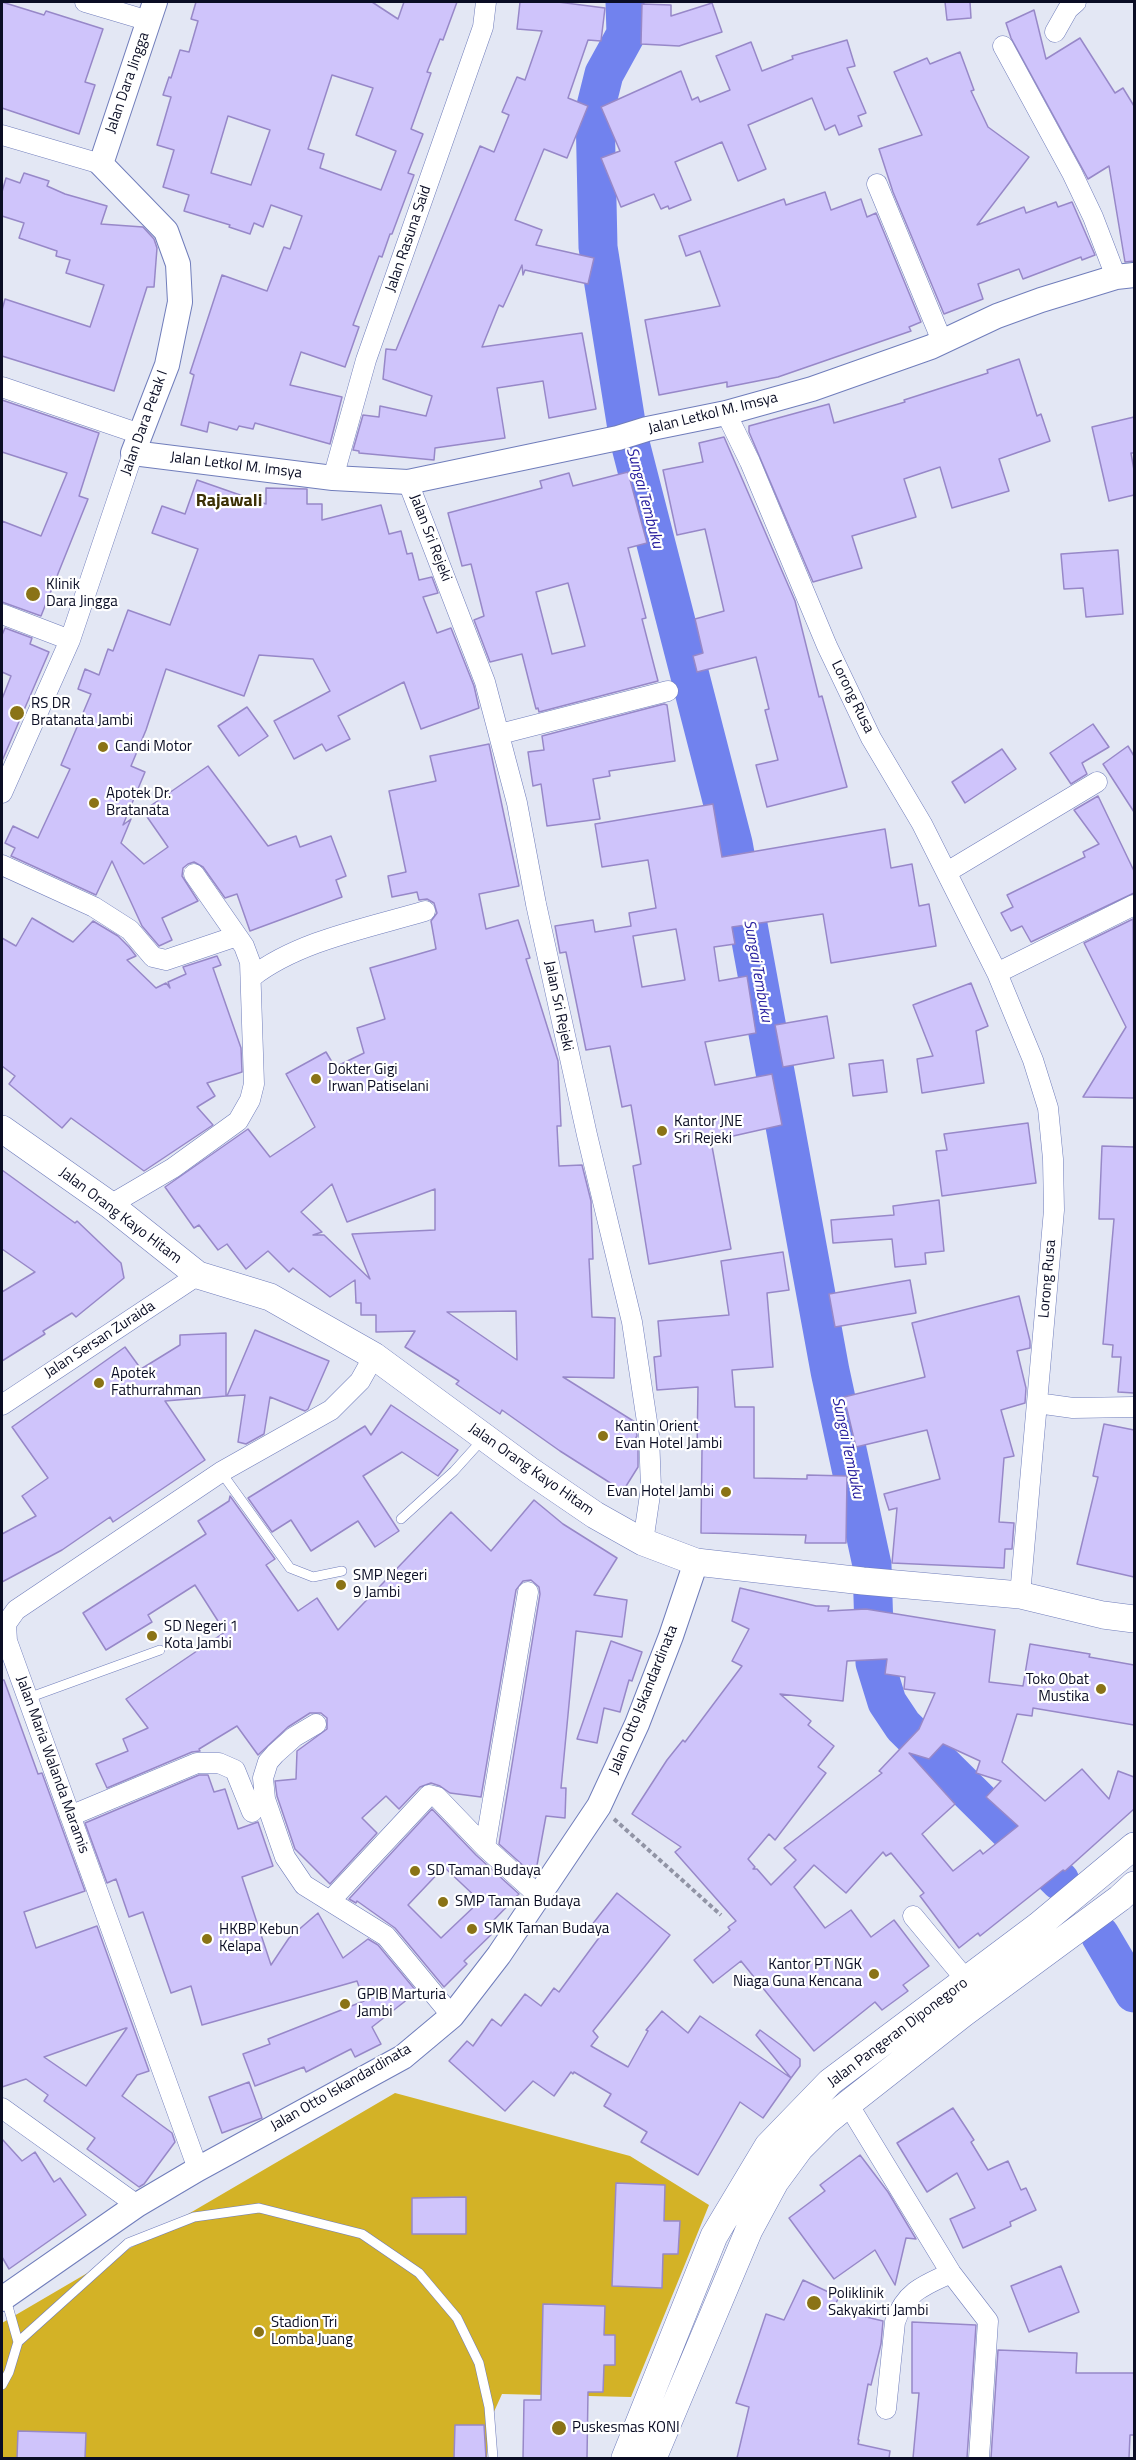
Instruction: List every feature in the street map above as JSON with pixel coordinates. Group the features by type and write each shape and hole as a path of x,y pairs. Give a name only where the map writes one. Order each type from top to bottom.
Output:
{"main road":[{"name":"Jalan Orang Kayo Hitam","path":"2,1129 110,1205 198,1275 270,1297 374,1356 484,1438 595,1515 644,1542 696,1562 1020,1595 1103,1615 1134,1619"},
{"name":"Jalan Pangeran Diponegoro","path":"638,2457 714,2236 768,2146 830,2082 890,2035 967,1981 1080,1893 1134,1846"},
{"name":"Jalan Pangeran Diponegoro","path":"638,2457 749,2230 775,2182 800,2148 827,2121 964,2013 1127,1892"}],"street":[{"path":"85,2 152,11"},
{"name":"Jalan Rasuna Said","path":"333,478 366,360 483,27 486,2"},
{"path":"1055,32 1068,9 1076,2"},
{"name":"Jalan Dara Jingga","path":"101,164 152,11"},
{"path":"1003,46 1125,276"},
{"name":"Jalan Dara Petak I","path":"2,135 101,164 166,231 178,264 180,302 167,365 137,443 70,640 2,793"},
{"path":"877,184 942,341"},
{"name":"Jalan Letkol M. Imsya","path":"137,443 333,478 408,482 618,438 647,429 726,413 812,389 942,341 997,316 1125,276"},
{"path":"2,387 137,443"},
{"name":"Lorong Rusa","path":"726,413 750,462 827,646 861,717 922,824 997,973 1033,1060 1048,1108 1053,1159 1054,1210 1020,1595"},
{"name":"Jalan Sri Rejeki","path":"408,482 485,682 517,803 536,904 587,1135 632,1322 649,1435 651,1488 644,1542"},
{"path":"2,614 70,640"},
{"path":"500,734 668,691"},
{"path":"946,872 1097,782"},
{"path":"2,865 93,907 130,930 153,957 166,960 237,936"},
{"path":"110,1205 173,1168 238,1121 250,1100 254,1084 250,962 244,946 194,874"},
{"path":"997,973 1134,905"},
{"path":"252,977 271,962 293,952 425,911"},
{"name":"Jalan Sersan Zuraida","path":"2,1405 198,1275"},
{"name":"Jalan Maria Walanda Maramis","path":"198,2169 7,1641 6,1624 16,1610 221,1472 332,1410 360,1381 374,1356"},
{"path":"1037,1403 1073,1408 1134,1407"},
{"name":"Jalan Otto Iskandardinata","path":"3,2298 137,2205 198,2169 403,2057 452,2016 499,1955 599,1806 637,1724 671,1636 696,1562"},
{"path":"485,1847 528,1592"},
{"path":"316,1724 294,1737 275,1754 268,1762 263,1778 265,1799 285,1857 304,1885 386,1936 452,2016"},
{"path":"70,1816 197,1763 219,1763 235,1770 252,1812"},
{"path":"331,1900 429,1796 436,1797 485,1847 539,1896"},
{"path":"914,1916 967,1981"},
{"path":"848,2104 951,2273 988,2321 979,2458"},
{"path":"2,2108 137,2205"},
{"path":"886,2409 898,2312 904,2301 924,2285 951,2273"}],"lane":[{"path":"401,1519 454,1471 484,1438"},
{"path":"221,1472 290,1568 314,1577 342,1571"},
{"path":"28,1698 160,1650"},
{"path":"2,2385 9,2372 18,2342 128,2243 194,2217 260,2208 362,2234 419,2273 457,2318 479,2363 489,2407 493,2458"},
{"path":"3,2298 18,2342"}],"path":[{"path":"599,1806 721,1915"}],"shaded area":[{"path":"395,2093 630,2156 709,2205 631,2397 502,2394 488,2425 487,2458 2,2458 2,2323"}],"building":[{"path":"2,2 44,15 46,11 103,29 85,82 95,85 79,134 2,108"},
{"path":"196,2 372,2 398,19 404,2 457,2 443,40 440,39 427,72 431,73 411,129 423,134 408,173 414,175 392,234 390,234 382,257 379,256 353,325 359,327 345,367 301,352 290,385 342,397 330,444 255,423 253,429 239,426 237,430 209,422 207,432 181,425 194,375 190,373 222,275 267,291 284,247 290,249 302,216 271,205 263,227 254,223 250,234 229,227 230,225 184,211 189,195 163,187 174,150 157,145 171,97 163,95 180,50 189,52 198,21 191,19","holes":["332,75 373,88 356,135 396,151 381,190 320,168 324,154 308,149","228,116 270,130 251,185 211,173"]},
{"path":"520,2 558,2 605,8 601,41 588,40 568,98 588,106 567,158 544,149 515,220 542,230 536,245 594,258 588,284 525,270 523,275 522,265 503,307 499,305 482,347 582,333 596,409 549,418 543,381 497,388 505,438 435,448 434,460 359,453 353,450 363,415 379,417 380,406 426,416 432,396 383,379 386,349 396,350 480,146 494,152 509,115 502,112 517,77 525,80 542,31 517,29"},
{"path":"945,2 970,2 971,18 947,20"},
{"path":"712,3 722,32 679,46 641,44 642,4 671,5 671,16"},
{"path":"1034,10 1046,59 1080,38 1115,93 1123,88 1134,106 1134,261 1125,262 1109,166 1088,179 1011,38 1006,23"},
{"path":"847,40 855,66 847,68 866,113 858,116 862,126 839,135 835,125 825,130 812,98 748,125 766,169 738,181 722,142 675,162 691,200 669,209 668,206 661,209 654,194 621,207 601,158 620,151 601,107 681,71 692,100 698,97 700,102 730,90 716,56 751,42 762,71 793,59 792,56"},
{"path":"960,52 974,90 971,91 988,127 1029,157 977,225 1024,207 1026,213 1056,202 1058,207 1072,202 1095,255 1082,260 1081,257 1023,279 1019,269 978,284 983,299 944,314 893,192 879,149 922,135 894,72 927,58 930,64"},
{"path":"24,173 49,181 47,186 65,194 107,206 101,224 143,227 154,239 157,248 154,287 147,287 114,391 2,356 2,310 5,299 90,327 104,285 66,273 70,260 56,256 57,251 19,238 24,223 2,216 2,192 6,178 20,183"},
{"path":"825,192 831,210 861,199 867,217 876,213 921,322 909,327 911,331 778,377 727,387 727,382 659,395 645,320 720,306 700,251 686,256 679,236 784,199 786,205"},
{"path":"1019,359 1037,416 1041,414 1050,441 999,459 1009,491 952,508 940,467 904,479 916,517 852,536 862,568 813,582 749,432 749,426 829,404 834,423 905,402 904,400 988,373 987,370"},
{"path":"2,400 99,433 79,496 88,499 41,616 2,602 2,521 41,536 67,473 2,452"},
{"path":"1134,417 1134,453 1131,453 1134,495 1109,501 1092,427"},
{"path":"724,437 795,601 819,697 822,696 847,787 767,807 756,765 778,760 765,710 769,709 756,657 697,672 693,656 703,653 695,619 724,611 705,529 677,535 663,470 703,462 699,443"},
{"path":"628,472 647,543 628,548 646,618 642,619 658,681 539,712 538,708 536,709 522,654 490,662 474,620 484,616 471,564 462,566 448,513 542,488 540,481 569,473 573,486","holes":["568,583 585,646 552,654 536,592"]},
{"path":"197,480 266,504 266,488 307,489 307,504 322,504 322,520 381,505 389,534 401,531 407,554 412,553 419,580 432,577 438,593 423,597 437,633 451,628 474,686 479,708 421,729 404,682 338,716 350,739 326,751 322,744 294,759 274,721 330,691 313,659 259,655 244,696 166,669 146,730 131,766 145,772 123,825 131,819 121,843 144,864 168,847 143,811 208,766 268,846 296,836 300,847 331,836 346,876 336,880 342,897 250,931 237,894 225,898 203,867 194,862 188,864 183,868 182,876 198,901 162,918 172,940 159,946 142,926 112,861 96,895 11,856 15,848 5,843 13,826 38,838 70,769 61,765 91,694 78,689 85,669 99,675 108,649 113,651 128,610 170,625 198,549 152,533 162,506 185,514"},
{"path":"1118,550 1123,614 1086,617 1083,588 1064,589 1061,554"},
{"name":"RS DR Bratanata Jambi","path":"5,628 32,638 30,644 49,652 2,761 2,699 11,676 2,672 2,635"},
{"path":"667,705 675,761 609,771 610,776 593,779 600,819 547,826 541,784 533,786 528,752 544,750 542,736"},
{"path":"247,707 268,736 239,756 218,726"},
{"path":"1093,724 1109,747 1082,763 1087,774 1071,784 1050,753"},
{"path":"489,744 519,886 479,894 486,929 518,920 530,958 526,959 558,1061 561,1126 557,1126 559,1166 582,1165 591,1201 593,1259 589,1259 592,1317 615,1318 614,1378 563,1377 635,1422 637,1436 631,1445 638,1449 638,1467 623,1491 560,1451 502,1410 500,1414 456,1384 459,1381 405,1347 415,1331 376,1332 376,1315 361,1315 361,1303 356,1303 355,1280 330,1297 293,1268 289,1272 268,1251 246,1269 227,1244 218,1250 199,1225 194,1228 165,1187 248,1129 270,1157 315,1127 286,1074 326,1052 335,1067 364,1053 357,1028 385,1019 370,968 436,949 431,921 437,913 434,903 427,899 419,900 417,892 392,897 388,876 406,872 389,791 436,781 430,756","holes":["332,1184 347,1222 435,1189 435,1230 352,1234 370,1279 324,1235 313,1235 322,1232 301,1212","516,1311 517,1360 447,1312"]},
{"path":"1128,746 1134,756 1134,812 1103,764"},
{"path":"1002,749 1016,769 965,803 952,782"},
{"path":"1098,796 1134,871 1134,893 1031,942 1022,926 1011,931 1001,913 1013,907 1007,895 1085,857 1083,852 1099,844 1074,810"},
{"path":"713,804 722,857 885,829 891,868 912,864 919,906 929,904 936,946 831,963 823,914 732,927 735,944 714,947 719,981 747,976 756,1033 705,1042 715,1085 772,1074 782,1125 711,1141 731,1249 649,1264 633,1166 641,1164 631,1105 622,1107 610,1046 586,1050 566,952 560,953 555,926 593,920 595,932 631,926 629,913 656,908 648,860 602,867 595,824","holes":["676,929 685,980 642,987 633,936"]},
{"path":"32,918 73,942 93,921 118,936 129,947 136,956 127,960 156,988 166,983 170,988 168,982 186,974 183,967 217,956 221,965 213,968 241,1048 242,1072 207,1083 215,1096 197,1107 213,1125 144,1171 71,1118 62,1128 9,1084 15,1076 2,1066 2,938 16,946"},
{"path":"1133,919 1134,1098 1083,1097 1126,1027 1084,943"},
{"path":"971,983 988,1026 976,1031 984,1083 922,1093 917,1059 933,1056 913,1005"},
{"path":"827,1016 834,1058 783,1067 775,1025"},
{"path":"883,1060 887,1092 853,1096 849,1064"},
{"path":"1028,1123 1036,1183 942,1196 936,1151 947,1150 944,1134"},
{"path":"1102,1146 1134,1147 1134,1393 1118,1392 1121,1357 1112,1357 1113,1345 1103,1344 1114,1219 1099,1219"},
{"path":"2,1170 75,1223 77,1221 121,1263 124,1278 76,1317 72,1313 43,1331 45,1334 2,1361 2,1292 35,1272 2,1249"},
{"path":"939,1200 944,1251 925,1253 926,1264 895,1267 892,1239 833,1243 831,1220 894,1215 893,1206"},
{"path":"783,1252 789,1290 767,1293 773,1367 732,1370 735,1407 754,1407 754,1478 807,1479 807,1475 847,1476 846,1543 805,1543 806,1535 701,1533 702,1449 697,1449 698,1387 657,1390 654,1357 661,1356 658,1321 729,1315 721,1261"},
{"path":"910,1280 916,1313 835,1327 829,1294"},
{"path":"1019,1296 1030,1348 1017,1351 1026,1388 1025,1403 1001,1410 1014,1456 1004,1458 999,1522 1014,1523 1012,1549 1005,1549 1004,1568 892,1563 897,1508 889,1510 884,1494 940,1479 927,1430 856,1447 844,1397 925,1377 912,1323"},
{"path":"255,1330 329,1361 308,1409 305,1411 270,1397 264,1434 246,1444 238,1442 245,1395 227,1396"},
{"path":"226,1333 226,1396 165,1401 205,1460 113,1522 110,1517 62,1550 2,1582 2,1534 36,1516 22,1496 48,1478 12,1427 125,1347 141,1369 180,1345 180,1335"},
{"path":"391,1405 458,1450 438,1476 402,1452 363,1476 399,1531 375,1547 358,1521 311,1551 291,1520 272,1532 248,1498 365,1426 371,1435"},
{"path":"1104,1424 1134,1430 1134,1577 1077,1564 1098,1477 1093,1476"},
{"path":"230,1496 275,1559 266,1565 298,1611 317,1598 338,1630 451,1512 491,1551 534,1500 563,1524 617,1558 594,1595 627,1600 622,1637 576,1631 561,1788 566,1788 565,1818 546,1816 535,1876 499,1844 540,1594 539,1587 531,1580 523,1581 516,1590 481,1797 450,1793 431,1783 420,1787 399,1809 386,1796 362,1818 377,1833 330,1884 295,1849 277,1796 275,1781 296,1779 297,1751 327,1729 327,1718 321,1713 310,1713 288,1727 258,1755 237,1726 199,1749 200,1751 192,1752 107,1788 96,1764 128,1751 123,1739 148,1728 126,1699 225,1632 195,1585 148,1615 152,1622 106,1650 83,1613 206,1534 198,1521 229,1501"},
{"path":"740,1588 816,1606 829,1606 828,1611 866,1609 995,1630 989,1682 1023,1686 1030,1644 1090,1654 1089,1657 1134,1665 1134,1725 1033,1708 1032,1716 1017,1714 1002,1762 1045,1801 1082,1769 1109,1799 1118,1771 1134,1777 1134,1809 1065,1871 1063,1870 980,1936 978,1933 959,1948 920,1896 924,1893 891,1853 886,1856 883,1852 846,1893 814,1865 794,1887 825,1928 851,1910 871,1937 894,1920 929,1966 903,1985 908,1991 882,2010 875,2002 814,2051 741,1961 713,1983 694,1960 730,1930 728,1927 736,1921 675,1852 681,1847 632,1814 667,1760 683,1740 685,1742 742,1666 732,1661 749,1629 732,1621","holes":["887,1659 885,1674 905,1677 904,1689 935,1693 919,1729 879,1771 882,1773 784,1848 796,1860 771,1885 757,1869 753,1869 755,1867 748,1859 769,1834 775,1840 826,1773 818,1767 834,1746 808,1725 811,1721 780,1694 843,1701 847,1661","943,1744 980,1761 976,1773 1001,1781 986,1797 1018,1826 983,1854 980,1850 953,1871 922,1834 955,1804 909,1753 929,1759"]},
{"path":"611,1641 642,1652 632,1681 629,1680 620,1712 604,1708 597,1743 577,1739"},
{"path":"2,1680 4,1680 38,1774 42,1773 85,1891 24,1912 36,1948 97,1926 149,2071 137,2075 122,2096 172,2133 175,2142 144,2184 139,2187 87,2149 95,2138 44,2101 48,2095 26,2079 2,2087","holes":["127,2028 86,2086 44,2057"]},
{"path":"199,1775 208,1775 214,1792 225,1789 238,1829 258,1822 273,1866 242,1877 271,1965 289,1938 318,1913 343,1958 368,1939 378,1945 417,1992 372,2027 381,2044 355,2057 351,2049 306,2072 304,2067 255,2086 243,2054 270,2044 268,2039 364,2001 357,1981 202,2025 191,1986 171,1993 143,1912 129,1917 116,1879 107,1883 85,1823"},
{"path":"432,1809 476,1855 519,1894 491,1923 497,1929 464,1961 467,1964 444,1987 395,1928 357,1901 356,1903 349,1899","holes":["444,1867 480,1901 441,1938 408,1905"]},
{"path":"617,1893 670,1935 593,2031 598,2037 591,2046 628,2067 648,2031 646,2030 662,2011 688,2033 700,2016 791,2078 763,2118 740,2102 698,2175 641,2142 647,2132 604,2106 611,2094 574,2072 573,2074 571,2072 554,2096 533,2081 505,2111 449,2061 467,2041 473,2046 492,2019 501,2026 525,1994 541,2006 554,1988 559,1992 601,1935 591,1926"},
{"path":"760,2030 800,2059 800,2066 791,2078 756,2035"},
{"path":"249,2082 262,2118 222,2133 209,2097"},
{"path":"953,2108 974,2140 971,2142 988,2170 1008,2161 1021,2190 1026,2188 1036,2210 1010,2222 1011,2226 963,2248 950,2219 975,2208 957,2173 927,2192 897,2143"},
{"path":"2,2139 22,2161 35,2152 54,2182 60,2178 86,2215 9,2269 2,2257"},
{"path":"860,2155 888,2192 916,2239 906,2238 895,2285 875,2250 834,2279 789,2218 825,2191 820,2185"},
{"path":"616,2183 665,2185 664,2221 680,2221 678,2254 663,2254 662,2288 612,2286"},
{"path":"466,2197 466,2234 412,2234 412,2198"},
{"path":"1061,2266 1079,2312 1029,2332 1011,2286"},
{"path":"803,2280 839,2297 833,2309 883,2321 881,2344 871,2385 868,2384 858,2444 890,2451 889,2458 737,2458 749,2407 736,2403 766,2314 784,2320"},
{"path":"543,2304 605,2306 604,2335 615,2335 615,2365 604,2365 603,2392 588,2392 587,2458 523,2458 524,2400 541,2400"},
{"path":"912,2322 976,2325 967,2458 913,2458 919,2393 912,2393"},
{"path":"998,2350 1077,2353 1076,2373 1134,2373 1134,2435 1130,2435 1129,2458 991,2458"},
{"path":"455,2425 484,2425 486,2458 454,2458"},
{"path":"18,2431 86,2433 85,2458 17,2458"}],"waterway":[{"name":"Sungai Tembuku","path":"625,2 626,34 604,74 595,110 598,247 628,435 733,843 830,1371 872,1565 875,1663 887,1702 903,1726 1060,1881"},
{"name":"Sungai Tembuku","path":"1100,1935 1134,1993"}],"place":[{"name":"Klinik Dara Jingga","path":"33,594"},
{"name":"RS DR Bratanata Jambi","path":"17,713"},
{"name":"Candi Motor","path":"103,747"},
{"name":"Apotek Dr. Bratanata","path":"94,803"},
{"name":"Dokter Gigi Irwan Patiselani","path":"316,1079"},
{"name":"Kantor JNE Sri Rejeki","path":"662,1131"},
{"name":"Apotek Fathurrahman","path":"99,1383"},
{"name":"Kantin Orient Evan Hotel Jambi","path":"603,1436"},
{"name":"Evan Hotel Jambi","path":"726,1492"},
{"name":"SMP Negeri 9 Jambi","path":"341,1585"},
{"name":"SD Negeri 1 Kota Jambi","path":"152,1636"},
{"name":"Toko Obat Mustika","path":"1101,1689"},
{"name":"SD Taman Budaya","path":"415,1871"},
{"name":"SMP Taman Budaya","path":"443,1902"},
{"name":"SMK Taman Budaya","path":"472,1929"},
{"name":"HKBP Kebun Kelapa","path":"207,1939"},
{"name":"Kantor PT NGK Niaga Guna Kencana","path":"874,1974"},
{"name":"GPIB Marturia Jambi","path":"345,2004"},
{"name":"Poliklinik Sakyakirti Jambi","path":"814,2303"},
{"name":"Stadion Tri Lomba Juang","path":"259,2332"},
{"name":"Puskesmas KONI","path":"559,2428"}],"district":[{"name":"Rajawali","path":"229,502"}]}
